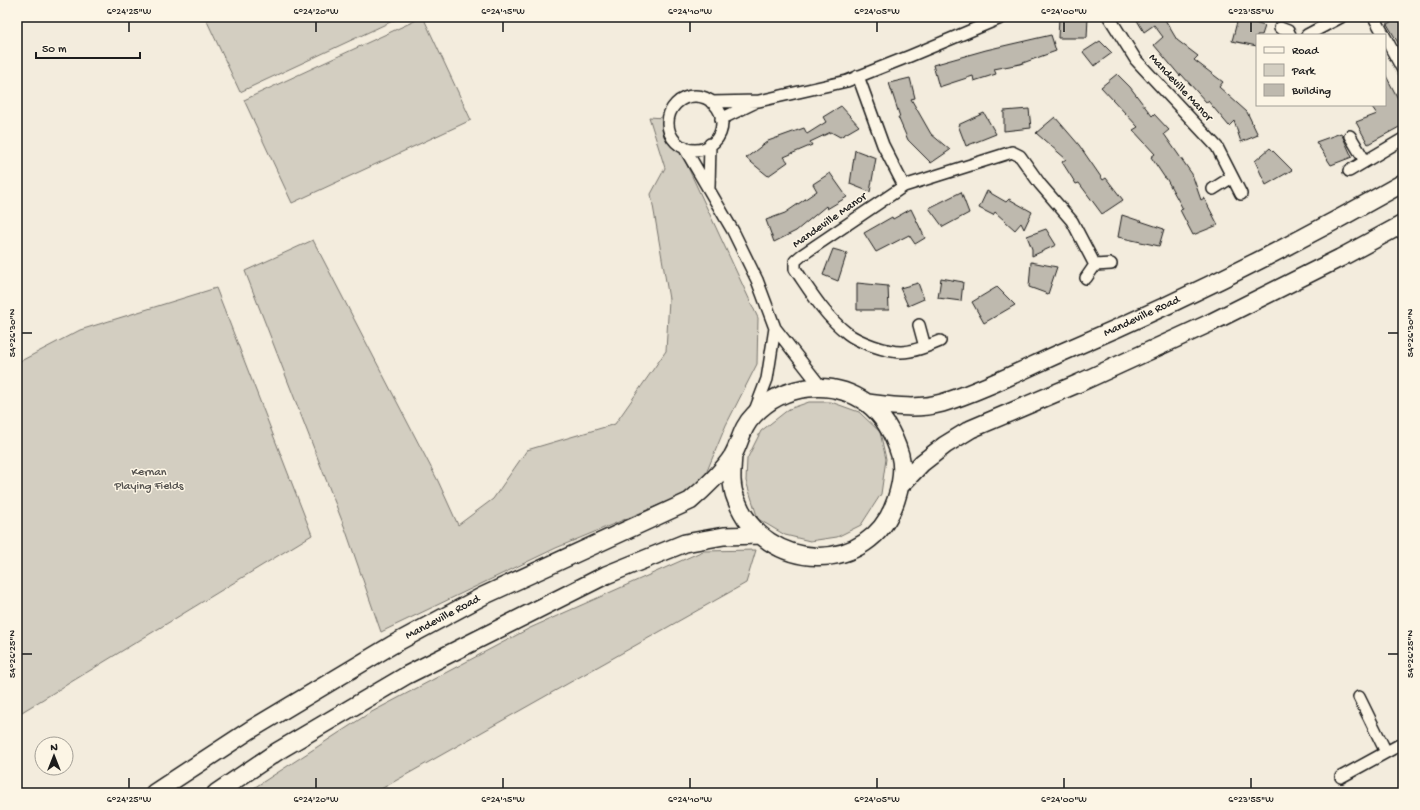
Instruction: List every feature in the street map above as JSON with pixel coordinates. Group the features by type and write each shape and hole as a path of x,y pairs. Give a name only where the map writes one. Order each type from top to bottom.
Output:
{"main road":[{"name":"Mandeville Road","path":"867,403 905,408 941,403 992,383 1119,328 1194,293 1346,215 1403,182"},
{"path":"901,485 922,463 945,445 971,429 1077,384 1210,323 1340,258 1403,224"},
{"path":"821,387 845,392 867,403 884,419 896,439 902,462 901,485 892,512 875,534 858,547 838,555 817,557 795,555 774,546 759,536 745,519 735,498 731,477 733,455 740,434 753,416 767,403 784,394 802,388 821,387"},
{"name":"Mandeville Road","path":"154,793 250,730 346,671 483,596 690,501 703,491 733,455"},
{"path":"216,793 278,751 407,675 606,575 685,543 724,536 759,536"}],"street":[{"path":"721,119 759,101 847,80 910,56 1003,17"},
{"name":"Mandeville Manor","path":"1109,17 1136,60 1217,147 1241,194"},
{"path":"1309,34 1341,17"},
{"path":"1374,17 1383,34"},
{"path":"1280,28 1288,31 1290,34"},
{"path":"1386,40 1403,70"},
{"path":"858,76 883,145 904,186"},
{"path":"711,102 719,112 721,119 719,133 710,144 702,148 693,149 684,147 676,142 671,135 668,122 671,109 677,102 685,98 694,96 711,102 759,101"},
{"path":"1350,136 1365,161"},
{"path":"1349,171 1403,139"},
{"path":"709,187 710,144"},
{"path":"684,147 709,187 757,280 775,328 821,387"},
{"name":"Mandeville Manor","path":"940,341 925,347 901,352 871,346 847,334 827,314 795,269 795,261 904,186 1012,152 1020,156 1040,184 1072,221 1095,265"},
{"path":"1213,189 1232,177"},
{"path":"1086,278 1095,265 1111,264"},
{"path":"919,325 925,347"},
{"path":"753,416 767,379 775,328"},
{"path":"1359,696 1386,752"},
{"path":"1341,777 1403,743"}],"green space":[{"path":"205,17 401,17 240,92"},
{"path":"423,17 471,120 292,203 244,100"},
{"path":"649,117 665,118 758,318 757,364 726,425 700,488 556,548 381,632 346,531 245,271 313,240 438,481 458,525 493,499 527,450 615,424 666,351 669,299 651,194 665,168"},
{"name":"Kernan Playing Fields","path":"216,288 312,535 17,715 17,363 80,330"},
{"path":"809,402 831,402 859,412 880,432 886,459 881,494 861,525 837,537 810,541 785,535 758,519 746,481 747,459 761,431 789,409"},
{"path":"756,550 746,583 374,793 246,793 368,714 530,628 703,551"}],"building":[{"path":"1059,17 1088,17 1087,38 1058,38"},
{"path":"1135,17 1165,17 1164,18 1177,40 1198,56 1194,60 1223,82 1219,87 1247,112 1258,135 1241,142 1234,121 1229,126 1208,101 1206,102 1181,74 1180,76 1154,45 1163,37 1154,25 1144,32"},
{"path":"1400,17 1403,17 1403,51 1387,24"},
{"path":"1238,18 1265,26 1262,34 1256,34 1256,46 1232,41"},
{"path":"1051,35 1056,51 1020,64 994,69 996,74 974,81 973,76 939,87 933,65 986,50"},
{"path":"1100,41 1112,53 1094,66 1083,52"},
{"path":"1117,74 1130,87 1152,116 1154,114 1169,130 1164,134 1192,174 1201,200 1204,198 1218,225 1193,235 1180,210 1183,209 1166,178 1151,157 1155,154 1133,130 1138,127 1101,87"},
{"path":"1386,76 1403,108 1403,125 1368,144 1356,122 1377,114 1372,107 1386,106"},
{"path":"910,78 915,98 911,99 931,134 950,150 931,163 908,140 898,117 900,117 889,83"},
{"path":"841,106 859,126 840,137 831,132 810,142 812,145 784,157 788,162 768,176 746,158 768,141 804,128 807,134 826,122 823,117"},
{"path":"1029,109 1031,128 1004,131 1004,111"},
{"path":"984,113 996,134 966,146 958,125"},
{"path":"1055,117 1079,145 1103,180 1106,178 1123,200 1102,214 1079,183 1076,184 1062,162 1066,159 1036,133"},
{"path":"1341,133 1352,157 1331,165 1316,142"},
{"path":"1270,148 1292,170 1266,185 1255,161"},
{"path":"855,150 876,158 870,192 850,184"},
{"path":"830,173 847,197 827,209 826,206 796,231 774,242 766,220 785,213 817,191 813,184"},
{"path":"987,191 1006,202 1009,199 1032,212 1024,229 1021,223 1015,230 995,212 993,215 979,208"},
{"path":"961,192 969,213 943,227 929,208"},
{"path":"911,209 925,238 915,244 909,235 876,252 864,233 892,217 893,219"},
{"path":"1122,215 1164,229 1159,246 1118,237"},
{"path":"1046,229 1056,245 1032,256 1032,249 1027,236"},
{"path":"833,249 847,253 838,281 823,275"},
{"path":"1031,262 1057,267 1048,294 1029,287"},
{"path":"941,278 963,282 961,301 938,298"},
{"path":"857,283 888,286 889,310 857,310"},
{"path":"918,283 924,299 908,306 900,288"},
{"path":"997,287 1015,305 984,323 972,302"}]}
